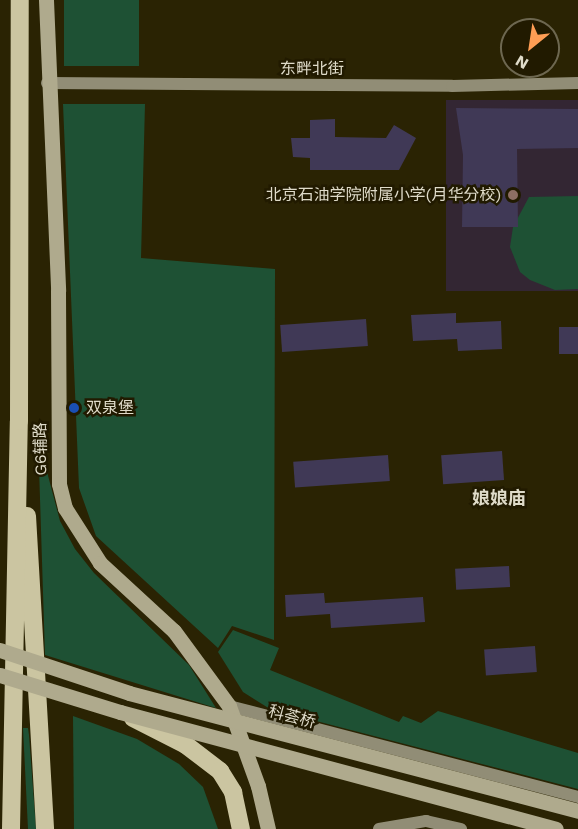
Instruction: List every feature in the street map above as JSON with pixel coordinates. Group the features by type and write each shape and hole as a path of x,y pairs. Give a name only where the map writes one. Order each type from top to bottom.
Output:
{"highway":[{"path":"11,829 19,422 20,0"},
{"path":"19,422 31,567 45,829"},
{"path":"120,712 186,745 220,771 233,792 241,829"}],"main road":[{"name":"G6辅路","path":"46,0 47,83 58,291 59,484 65,508 100,563 174,631 229,706 258,786 268,829"},
{"name":"科荟桥","path":"0,650 75,678 578,811"},
{"path":"0,675 120,712 556,829"}],"street":[{"name":"东畔北街","path":"47,83 416,86 578,83"},
{"path":"229,706 578,797"},
{"path":"379,829 426,821 461,829"}],"shaded area":[{"name":"北京石油学院附属小学(月华分校)","path":"446,100 578,100 578,291 446,291"}],"green space":[{"path":"64,0 139,0 139,66 64,66"},
{"path":"63,104 145,104 141,258 275,269 274,640 232,626 218,648 96,536 79,488"},
{"path":"578,196 578,289 555,290 530,280 520,272 510,247 513,227 529,197"},
{"path":"39,467 46,468 60,521 75,549 94,573 189,665 216,708 45,655"},
{"path":"233,630 279,648 270,670 399,722 403,716 421,723 438,711 578,753 578,789 270,709 243,692 218,652"},
{"path":"73,716 137,739 179,764 203,787 218,829 74,829"},
{"path":"23,728 28,728 29,735 36,829 28,829"}],"building":[{"path":"456,108 578,109 578,148 517,149 518,227 462,227 463,155"},
{"path":"335,119 335,137 386,138 394,125 416,138 399,170 310,170 310,158 293,157 291,138 310,138 310,120"},
{"path":"456,313 456,323 501,321 502,349 458,351 457,339 413,341 411,315"},
{"path":"366,319 368,346 282,352 280,325"},
{"path":"559,327 578,327 578,354 559,354"},
{"path":"502,451 504,480 443,484 441,455"},
{"path":"388,455 390,481 295,488 293,462"},
{"path":"509,566 510,587 456,590 455,569"},
{"path":"324,593 325,603 423,597 425,622 331,628 330,614 286,617 285,595"},
{"path":"535,646 537,672 486,675 484,650"}],"place":[{"name":"北京石油学院附属小学(月华分校)","path":"513,195"},
{"name":"双泉堡","path":"74,408"}],"district":[{"name":"娘娘庙","path":"499,498"}]}
